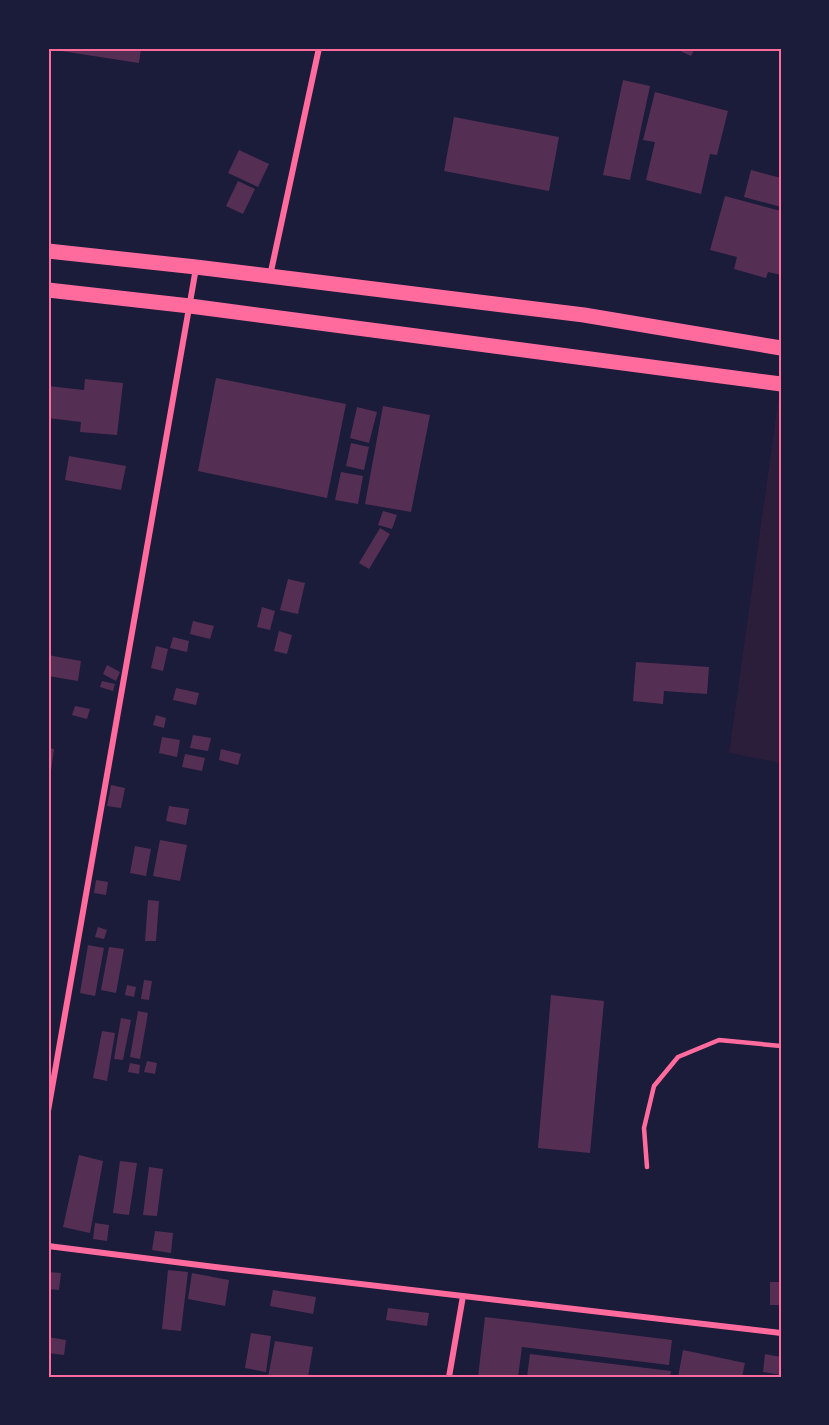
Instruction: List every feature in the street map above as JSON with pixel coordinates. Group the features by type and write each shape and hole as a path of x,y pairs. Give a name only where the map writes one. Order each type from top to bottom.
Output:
{"main road":[{"path":"48,251 584,315 781,348"},
{"path":"48,290 190,306 781,384"}],"street":[{"path":"270,277 319,48"},
{"path":"48,1111 196,267"},
{"path":"48,1246 781,1333"},
{"path":"449,1377 463,1296"}],"lane":[{"path":"647,1167 644,1128 654,1086 678,1057 719,1040 781,1046"}],"shaded area":[{"path":"781,389 781,763 729,753"}],"building":[{"path":"48,48 141,48 139,63"},
{"path":"674,48 695,48 691,56"},
{"path":"623,80 650,86 630,180 603,175"},
{"path":"655,92 728,111 717,155 710,154 701,194 646,180 655,142 643,140"},
{"path":"454,117 559,137 549,191 444,171"},
{"path":"239,150 269,164 258,187 228,173"},
{"path":"751,170 781,178 781,207 744,197"},
{"path":"238,181 255,189 243,214 226,206"},
{"path":"725,196 781,211 781,275 768,272 766,278 734,269 737,257 710,250"},
{"path":"216,378 346,404 327,498 198,471"},
{"path":"85,379 123,383 117,435 80,432 81,422 48,418 48,386 84,390"},
{"path":"383,406 430,415 411,512 365,504"},
{"path":"357,407 377,412 369,443 350,438"},
{"path":"351,443 369,447 364,470 346,466"},
{"path":"69,456 126,466 121,490 65,480"},
{"path":"341,472 363,476 358,504 335,500"},
{"path":"383,511 397,515 392,529 378,525"},
{"path":"380,528 390,534 369,569 359,563"},
{"path":"288,579 305,583 298,614 280,610"},
{"path":"262,607 275,611 270,630 257,627"},
{"path":"193,621 214,626 210,639 190,634"},
{"path":"279,631 292,635 287,654 274,651"},
{"path":"173,637 189,641 187,652 170,648"},
{"path":"156,646 168,649 163,671 151,668"},
{"path":"48,655 81,661 78,681 48,676"},
{"path":"636,662 709,667 707,694 664,691 663,704 633,701"},
{"path":"107,665 120,672 116,681 103,674"},
{"path":"102,681 115,684 113,691 100,687"},
{"path":"176,688 199,693 196,705 173,700"},
{"path":"75,706 90,709 87,719 72,715"},
{"path":"156,715 166,718 164,728 153,725"},
{"path":"193,735 211,738 208,751 190,748"},
{"path":"162,737 180,740 177,757 159,753"},
{"path":"48,748 54,749 51,771 48,771"},
{"path":"221,749 241,754 238,765 219,760"},
{"path":"185,754 205,758 202,771 182,767"},
{"path":"111,785 125,788 121,808 107,806"},
{"path":"169,806 189,809 186,825 166,821"},
{"path":"160,840 187,845 180,881 153,876"},
{"path":"135,846 151,849 146,876 130,873"},
{"path":"96,880 108,882 106,895 94,893"},
{"path":"148,900 159,901 156,941 145,941"},
{"path":"98,927 107,930 104,939 95,937"},
{"path":"88,945 104,948 95,996 80,993"},
{"path":"109,947 124,949 116,993 101,990"},
{"path":"144,980 152,981 149,1000 141,999"},
{"path":"127,985 136,987 134,997 125,995"},
{"path":"551,995 604,1001 590,1153 538,1148"},
{"path":"138,1011 148,1013 140,1059 130,1057"},
{"path":"121,1018 131,1020 123,1060 114,1059"},
{"path":"102,1031 115,1033 107,1081 93,1078"},
{"path":"147,1061 157,1063 155,1074 144,1072"},
{"path":"130,1063 140,1065 139,1074 128,1072"},
{"path":"79,1155 103,1161 90,1233 63,1227"},
{"path":"120,1161 137,1163 129,1215 113,1213"},
{"path":"149,1167 163,1169 157,1216 143,1215"},
{"path":"95,1223 109,1225 107,1241 93,1239"},
{"path":"155,1231 173,1233 171,1253 152,1250"},
{"path":"168,1270 188,1272 181,1331 162,1329"},
{"path":"48,1272 61,1273 59,1290 48,1289"},
{"path":"192,1273 229,1280 225,1306 188,1299"},
{"path":"770,1282 781,1282 781,1305 770,1305"},
{"path":"273,1290 316,1297 313,1314 270,1306"},
{"path":"388,1308 429,1313 427,1326 386,1320"},
{"path":"485,1317 672,1340 669,1365 522,1347 518,1377 478,1377"},
{"path":"251,1333 271,1336 266,1372 245,1368"},
{"path":"48,1337 66,1340 64,1355 48,1353"},
{"path":"275,1341 313,1347 308,1377 268,1377"},
{"path":"683,1350 745,1363 742,1377 678,1377"},
{"path":"530,1354 671,1371 670,1377 527,1377"},
{"path":"765,1354 781,1357 781,1375 763,1372"}]}
